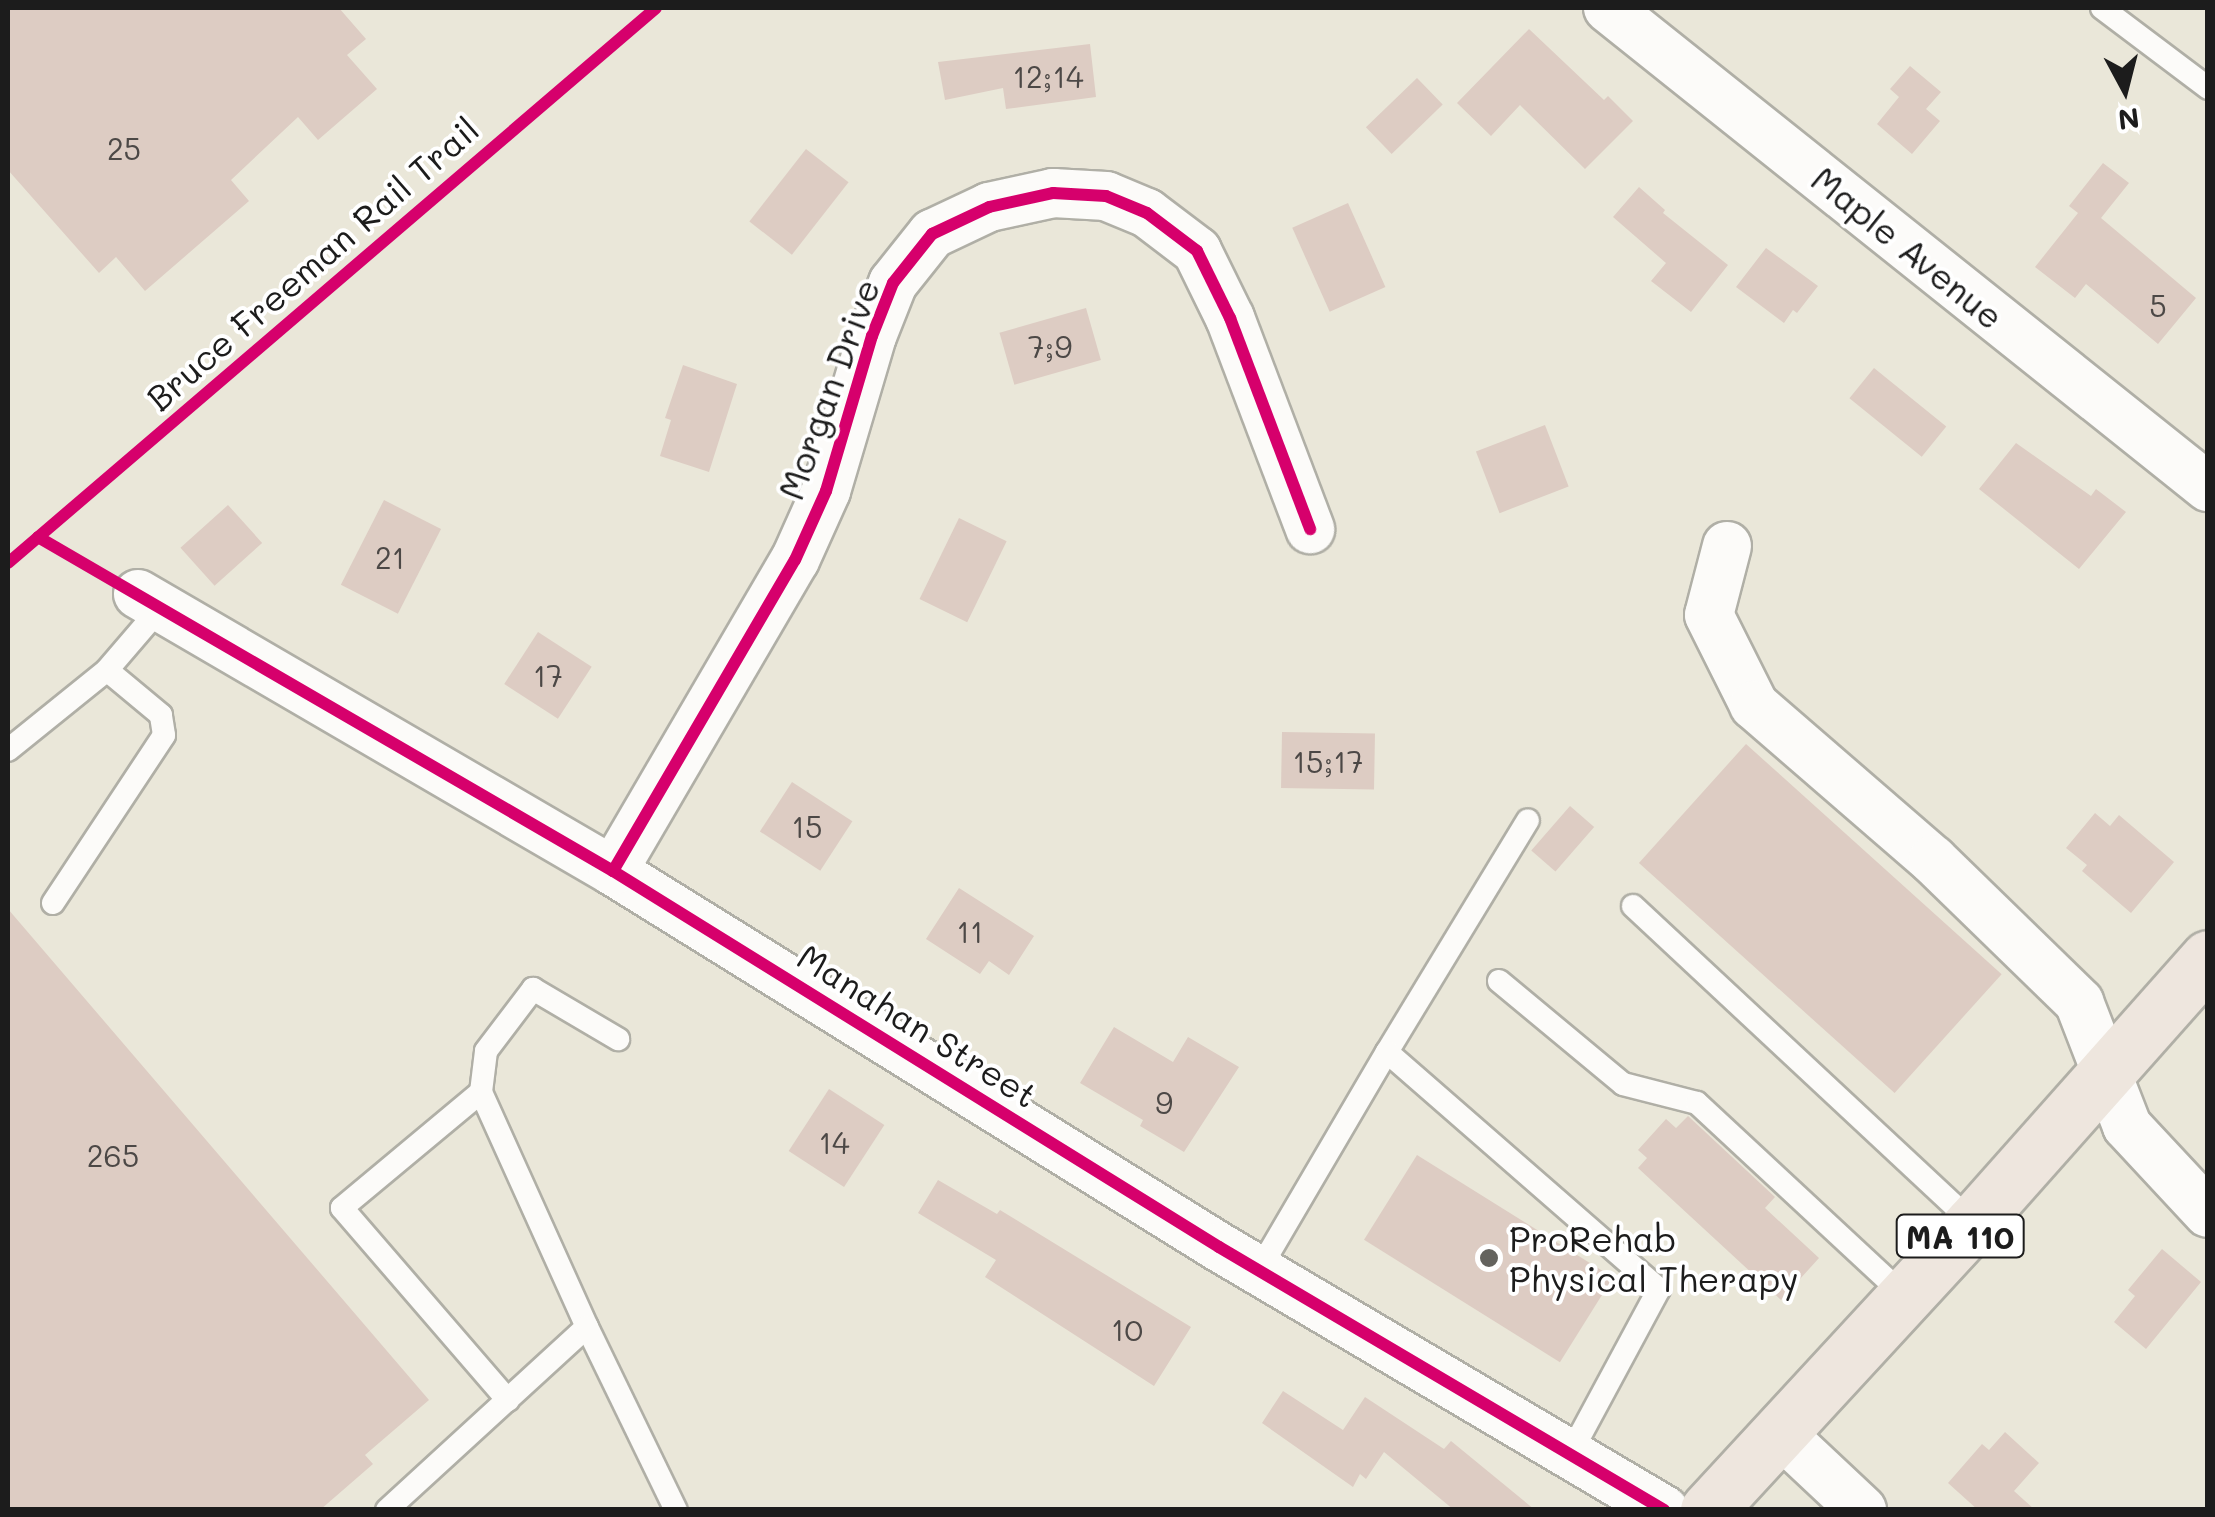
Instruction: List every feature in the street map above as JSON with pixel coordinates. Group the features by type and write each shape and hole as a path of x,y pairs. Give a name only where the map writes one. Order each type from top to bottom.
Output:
{"main road":[{"name":"MA 110","path":"1708,1510 1973,1223 2208,958"}],"street":[{"name":"Maple Avenue","path":"1608,8 2208,486"},
{"name":"Morgan Drive","path":"612,871 795,560 826,491 872,336 893,283 932,234 989,206 1053,193 1106,196 1147,213 1197,251 1230,318 1310,529"},
{"path":"1726,546 1709,615 1754,705 1933,860 2079,1002 2127,1126 2208,1213"},
{"name":"Manahan Street","path":"150,600 612,871 1258,1270 1664,1510"},
{"path":"1779,1432 1862,1510"}],"lane":[{"path":"2102,8 2208,88"},
{"path":"8,750 107,670 150,600"},
{"path":"53,903 164,735 161,715 107,670"},
{"path":"1258,1270 1528,820"},
{"path":"1632,906 1973,1223"},
{"path":"1499,980 1622,1084 1697,1103 1904,1296"},
{"path":"618,1039 533,988 486,1052 481,1092 587,1327 676,1510"},
{"path":"1387,1052 1659,1290 1570,1454"},
{"path":"481,1092 342,1208 508,1400"},
{"path":"386,1510 587,1327"}],"building":[{"path":"8,8 339,8 366,39 347,55 377,89 318,140 298,117 231,180 249,201 145,291 116,257 99,273 8,170"},
{"path":"1529,29 1604,100 1608,96 1633,121 1585,169 1520,105 1491,136 1457,103"},
{"path":"1090,44 1096,97 1006,109 1003,88 945,100 938,62"},
{"path":"1910,66 1941,92 1926,109 1940,121 1912,154 1877,124 1899,97 1890,89"},
{"path":"1417,78 1443,105 1392,154 1366,127"},
{"path":"806,149 849,182 792,255 749,221"},
{"path":"2103,163 2129,183 2101,218 2196,298 2158,344 2086,284 2075,298 2035,267 2078,213 2069,206"},
{"path":"1639,187 1665,210 1663,213 1728,265 1691,312 1651,281 1666,263 1613,217"},
{"path":"1348,203 1385,287 1330,312 1292,228"},
{"path":"1766,248 1818,286 1784,323 1736,287"},
{"path":"1086,308 1101,360 1014,385 999,333"},
{"path":"683,365 737,384 709,472 660,456 671,420 665,418"},
{"path":"1874,368 1946,427 1922,457 1849,398"},
{"path":"1545,425 1569,487 1500,513 1476,452"},
{"path":"2016,443 2091,496 2096,489 2126,512 2079,569 1979,489"},
{"path":"384,500 441,529 398,614 341,585"},
{"path":"228,505 262,543 215,586 180,548"},
{"path":"959,518 1007,541 967,622 920,599"},
{"path":"538,632 592,667 558,719 504,684"},
{"path":"1282,732 1375,734 1374,790 1281,788"},
{"path":"1746,744 2002,974 1895,1093 1639,863"},
{"path":"792,782 852,821 820,871 760,831"},
{"path":"1570,806 1594,827 1555,872 1531,851"},
{"path":"2095,813 2110,826 2119,815 2174,862 2131,913 2082,871 2087,865 2066,848"},
{"path":"959,888 1034,936 1009,975 989,961 980,974 926,939"},
{"path":"8,909 429,1400 365,1455 373,1464 320,1510 8,1510"},
{"path":"1114,1027 1173,1062 1188,1037 1239,1067 1184,1152 1140,1126 1143,1120 1080,1083"},
{"path":"829,1089 884,1125 844,1187 789,1151"},
{"path":"1688,1116 1775,1197 1765,1208 1819,1258 1781,1300 1638,1168 1647,1158 1638,1150 1666,1119 1676,1128"},
{"name":"ProRehab Physical Therapy","path":"1417,1155 1613,1277 1560,1362 1364,1240"},
{"path":"938,1180 997,1214 1000,1210 1191,1327 1154,1386 985,1277 996,1260 918,1213"},
{"path":"2162,1249 2201,1282 2146,1349 2114,1322 2135,1296 2128,1290"},
{"path":"1283,1391 1343,1430 1365,1397 1444,1449 1451,1441 1535,1510 1454,1510 1384,1452 1366,1479 1360,1474 1353,1487 1262,1423"},
{"path":"2005,1432 2039,1463 2014,1491 2035,1510 1978,1510 1948,1483 1982,1444 1989,1450"}],"cycle path":[{"name":"Bruce Freeman Rail Trail","path":"8,563 656,8"},
{"path":"613,871 795,560 826,491 872,336 893,283 932,234 989,207 1053,193 1106,196 1147,213 1197,251 1230,318 1310,529"},
{"path":"38,537 613,871 1219,1247 1664,1510"}],"place":[{"name":"ProRehab Physical Therapy","path":"1489,1258"}]}
